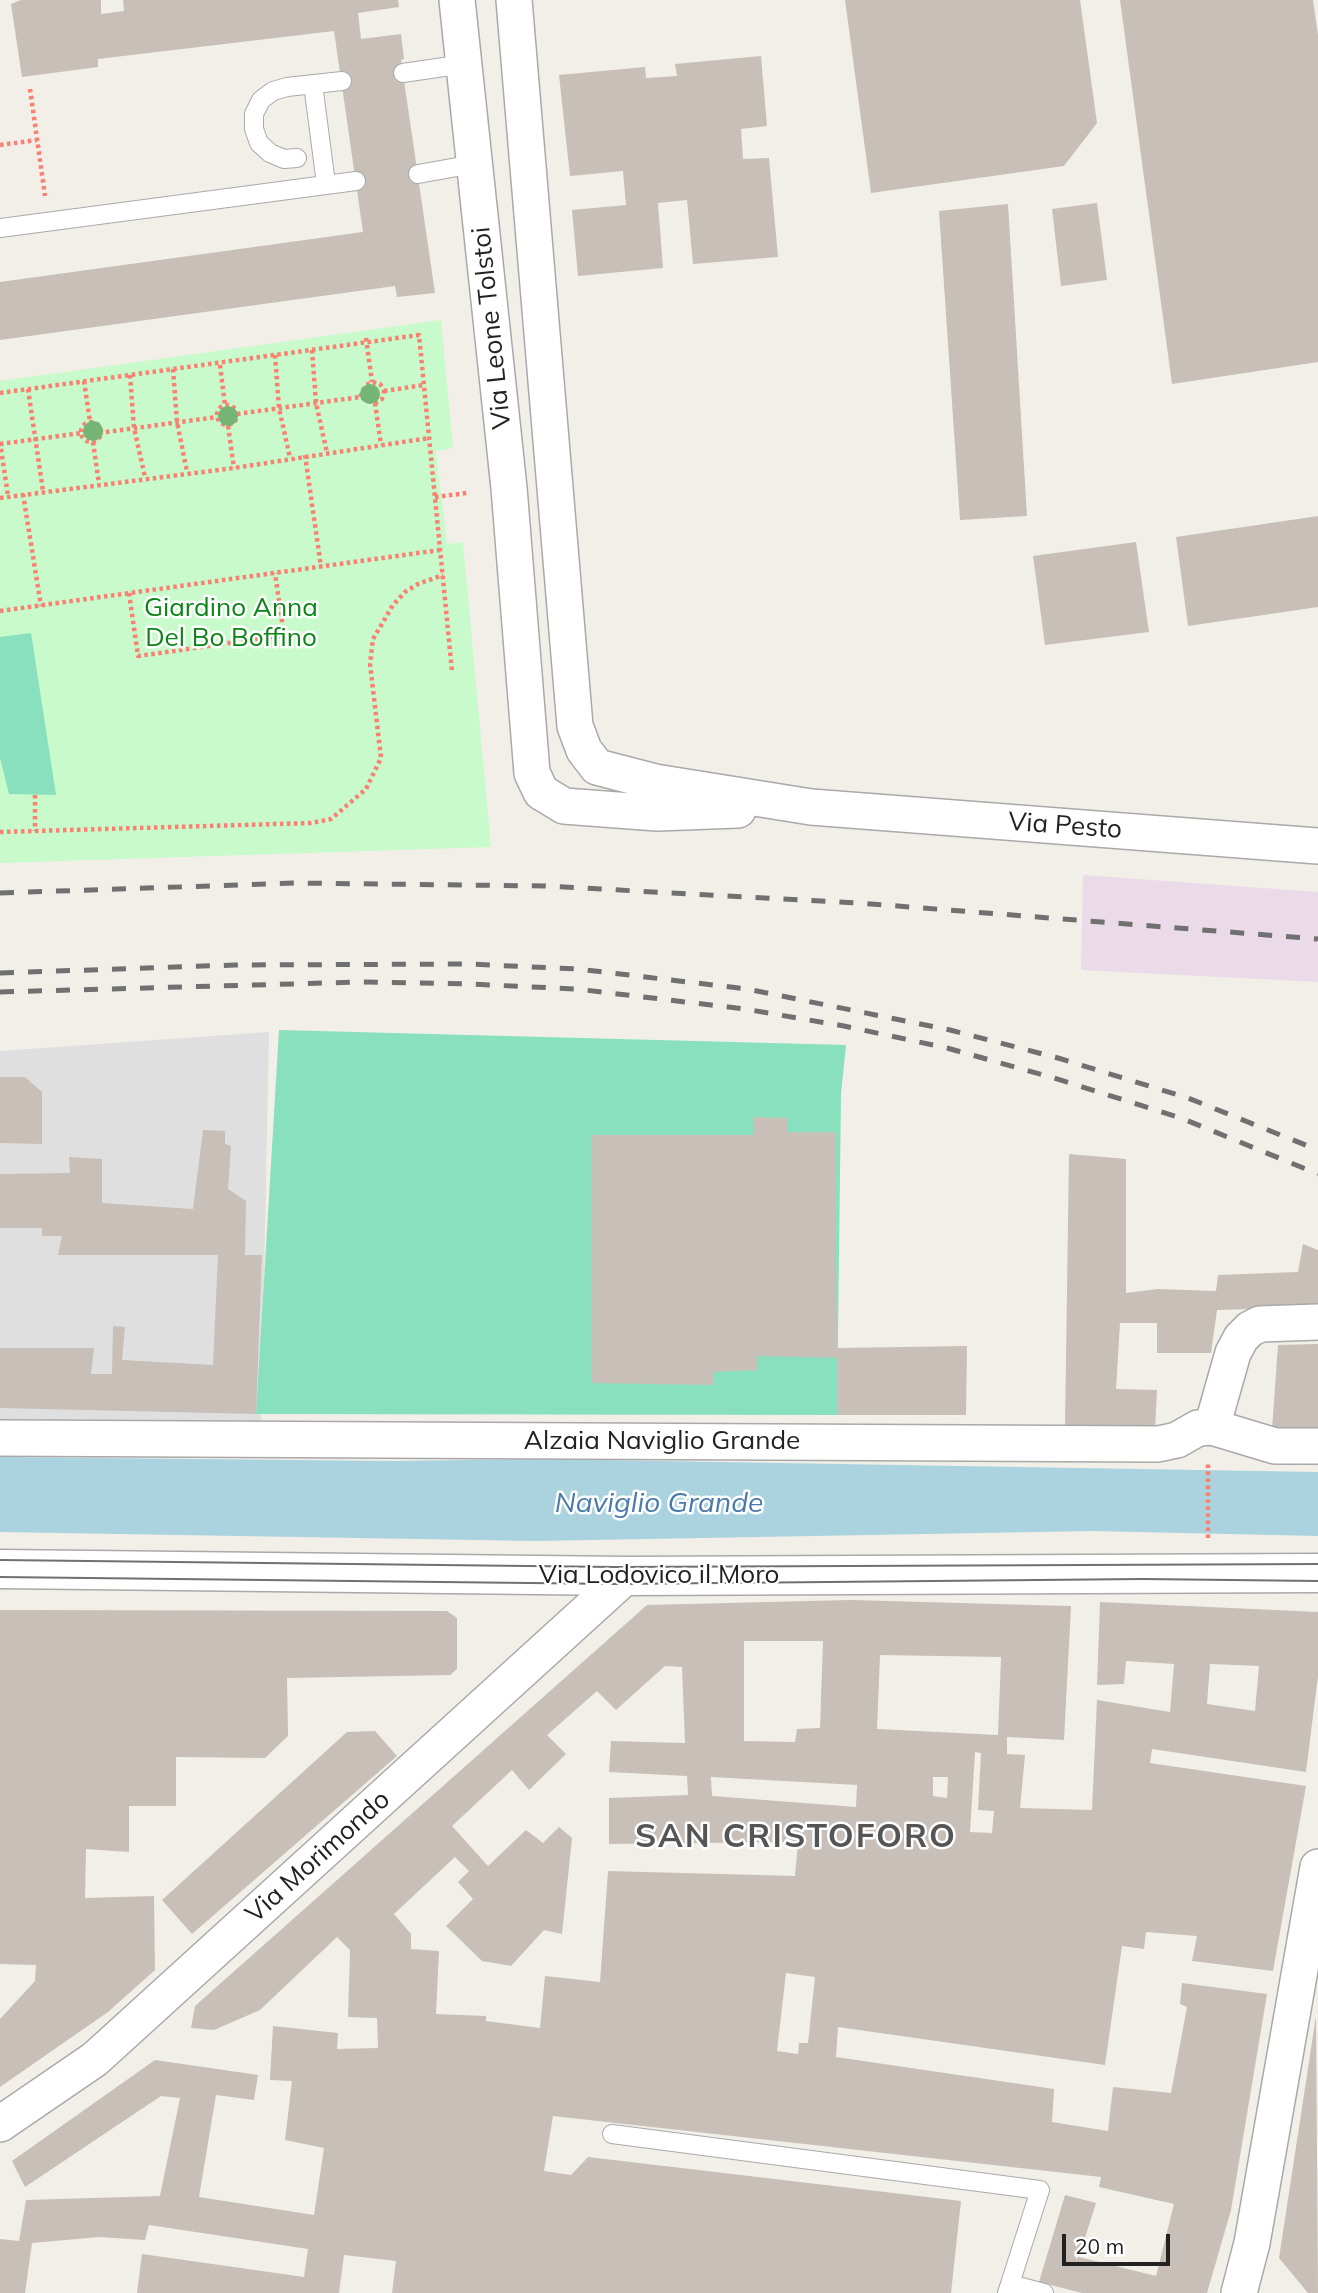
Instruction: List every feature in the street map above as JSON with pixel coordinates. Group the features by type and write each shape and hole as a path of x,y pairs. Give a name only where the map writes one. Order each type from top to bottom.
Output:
{"street":[{"name":"Via Leone Tolstoi","path":"457,0 509,488 532,774 541,792"},
{"name":"Via Leone Tolstoi","path":"514,0 575,726 583,750 597,767"},
{"path":"522,657 534,664 547,666 557,664 570,655"},
{"name":"Via Pesto","path":"597,767 645,780 811,807 1318,846"},
{"name":"Via Pesto","path":"541,792 564,806 589,810 657,813 811,807"},
{"path":"1318,1322 1260,1324 1250,1329 1233,1353 1212,1427 1275,1446 1318,1446"},
{"name":"Alzaia Naviglio Grande","path":"0,1438 1158,1444 1177,1440 1198,1428 1212,1427"},
{"name":"Via Lodovico il Moro","path":"0,1569 626,1576 1318,1573"},
{"name":"Via Morimondo","path":"0,2124 95,2059 626,1576"},
{"path":"1239,2293 1252,2243 1318,1867"}],"lane":[{"path":"403,73 464,64"},
{"path":"298,158 284,159 270,153 259,143 254,129 254,114 261,100 272,91 342,81"},
{"path":"313,84 327,184"},
{"path":"418,174 474,164"},
{"path":"0,228 356,181"},
{"path":"612,2134 1041,2190 1008,2289 1044,2293"}],"path":[{"path":"30,89 48,221"},
{"path":"0,145 37,140"},
{"path":"0,393 220,365 366,340 419,335 452,671"},
{"path":"366,340 372,382"},
{"path":"312,350 316,403 327,453"},
{"path":"275,355 279,408 290,458"},
{"path":"220,365 225,405"},
{"path":"173,369 177,422 187,472"},
{"path":"130,375 134,428 145,477"},
{"path":"84,381 90,421"},
{"path":"360,397 365,386 372,382 380,384 384,391 382,399 375,403"},
{"path":"384,391 424,386"},
{"path":"28,389 43,491"},
{"path":"237,414 360,397 375,403"},
{"path":"375,403 381,445"},
{"path":"225,405 233,407 237,414 235,422 228,426 221,424 217,417 218,409 225,405"},
{"path":"99,433 217,417"},
{"path":"90,421 98,423 100,438 93,442 85,440 81,433 83,425 90,421"},
{"path":"228,426 234,468"},
{"path":"8,496 0,443 81,433"},
{"path":"0,498 145,477 234,468 429,438"},
{"path":"93,442 99,484"},
{"path":"304,456 321,567"},
{"path":"435,497 467,493"},
{"path":"23,494 40,606"},
{"path":"0,611 440,550"},
{"path":"129,593 138,656 284,635 275,573"},
{"path":"0,832 311,823 331,819 366,789 381,758 370,664 373,639 393,605 405,592 443,575"},
{"path":"35,794 35,831"},
{"path":"1208,1462 1208,1520"}],"shaded area":[{"path":"1083,875 1318,892 1318,982 1081,970"},
{"path":"269,1032 261,1426 0,1434 0,1051"}],"green space":[{"name":"Giardino Anna Del Bo Boffino","path":"441,320 453,448 436,451 447,544 463,542 491,847 0,863 0,381"},
{"path":"31,633 56,795 9,794 0,758 0,637"},
{"path":"279,1030 846,1045 841,1094 837,1415 256,1414"}],"water":[{"name":"Naviglio Grande","path":"0,1457 394,1461 541,1459 1318,1472 1318,1536 1092,1531 536,1541 0,1532"}],"building":[{"path":"21,0 101,0 101,14 124,11 123,0 398,0 399,7 358,13 361,39 401,34 404,59 401,60 435,293 397,297 395,286 0,340 0,282 363,232 334,31 98,59 98,67 22,77 11,4"},
{"path":"845,0 1080,0 1097,123 1064,166 871,193"},
{"path":"1120,0 1313,0 1318,35 1318,362 1172,384"},
{"path":"761,56 767,126 741,129 743,159 769,158 778,257 693,264 687,200 658,203 663,268 578,276 572,210 626,205 623,171 570,176 559,75 645,67 646,78 677,76 675,64"},
{"path":"1097,203 1107,280 1061,286 1052,209"},
{"path":"1008,204 1027,516 960,520 939,211"},
{"path":"1318,516 1318,607 1188,626 1176,537"},
{"path":"1136,542 1149,632 1045,645 1033,556"},
{"path":"0,1077 25,1077 42,1092 42,1144 0,1143"},
{"path":"754,1117 788,1118 788,1132 835,1132 837,1348 967,1346 966,1415 837,1415 837,1358 757,1356 757,1370 713,1372 713,1385 592,1383 591,1135 753,1135"},
{"path":"203,1130 225,1131 225,1144 231,1146 228,1189 246,1201 245,1255 262,1255 256,1414 0,1408 0,1348 94,1348 91,1374 112,1374 113,1326 125,1327 122,1360 213,1365 218,1255 58,1255 62,1236 42,1236 42,1228 0,1228 0,1174 70,1173 69,1157 102,1159 102,1203 193,1209"},
{"path":"1069,1154 1126,1159 1126,1293 1158,1289 1216,1291 1218,1275 1298,1272 1303,1244 1318,1250 1318,1307 1217,1310 1211,1353 1157,1353 1157,1323 1120,1323 1116,1389 1157,1390 1155,1430 1065,1426"},
{"path":"1318,1344 1318,1429 1272,1429 1278,1345"},
{"path":"850,1600 1071,1606 1064,1740 1007,1737 1007,1754 1025,1755 1020,1808 1092,1810 1097,1700 1170,1712 1174,1664 1126,1661 1124,1684 1097,1685 1100,1602 1318,1612 1318,1676 1306,1772 1152,1749 1150,1763 1306,1786 1273,1971 1192,1961 1197,1936 1146,1932 1144,1949 1122,1946 1105,2065 838,2027 836,2057 1054,2089 1052,2122 1108,2131 1113,2087 1171,2093 1187,2007 1180,2004 1182,1983 1267,1994 1231,2210 1207,2293 1082,2293 1039,2282 1065,2195 1096,2203 1079,2257 1156,2276 1174,2204 1099,2187 1101,2177 553,2116 544,2171 571,2175 588,2157 961,2201 951,2293 392,2293 396,2261 344,2255 339,2293 137,2293 142,2254 304,2277 308,2249 149,2225 145,2240 99,2237 32,2243 25,2293 0,2293 0,2239 19,2241 26,2200 160,2196 180,2098 161,2096 25,2187 12,2161 155,2060 258,2075 254,2100 216,2095 199,2197 314,2215 324,2148 285,2140 292,2081 270,2080 273,2026 338,2033 337,2049 378,2048 377,2018 348,2017 350,1950 337,1937 260,2010 214,2030 191,2028 195,2006 647,1605","holes":["744,1641 823,1641 820,1728 797,1729 795,1742 744,1741","880,1655 1001,1657 998,1735 877,1729","1210,1664 1259,1666 1255,1711 1207,1704","665,1666 682,1667 685,1743 611,1741 609,1772 687,1776 688,1795 609,1798 609,1844 798,1842 795,1876 608,1871 600,1982 545,1976 540,2028 486,2021 486,2016 436,2014 439,1951 411,1949 411,1934 394,1914 455,1857 469,1871 458,1882 473,1899 446,1926 482,1961 511,1966 544,1930 562,1934 572,1838 559,1827 543,1843 526,1830 488,1866 452,1826 512,1770 529,1790 566,1754 547,1735 597,1691 616,1710","975,1752 981,1753 978,1810 994,1811 992,1833 970,1832","711,1777 857,1785 856,1807 712,1796","933,1777 948,1777 947,1798 933,1796","786,1973 815,1977 808,2043 799,2043 798,2054 777,2051"]},
{"path":"0,1610 447,1611 457,1618 457,1669 450,1675 287,1678 288,1736 265,1758 176,1757 176,1806 129,1806 129,1852 86,1849 85,1898 154,1896 155,1970 108,2012 0,2087 0,2019 35,1981 36,1965 0,1964"},
{"path":"375,1731 397,1756 192,1934 162,1900 347,1732"},
{"path":"1316,2016 1318,2293 1308,2293 1279,2258"}],"tram line":[{"path":"0,1560 615,1567 1318,1564"},
{"path":"0,1577 617,1584 1143,1579 1318,1581"}],"railway":[{"path":"0,893 297,883 544,886 859,903 1318,939"},
{"path":"0,973 235,965 468,964 578,969 747,989 950,1030 1058,1058 1188,1098 1318,1150"},
{"path":"0,992 362,982 469,984 576,989 745,1009 947,1048 1054,1078 1181,1118 1318,1174"}],"district":[{"name":"SAN CRISTOFORO","path":"796,1837"}]}
